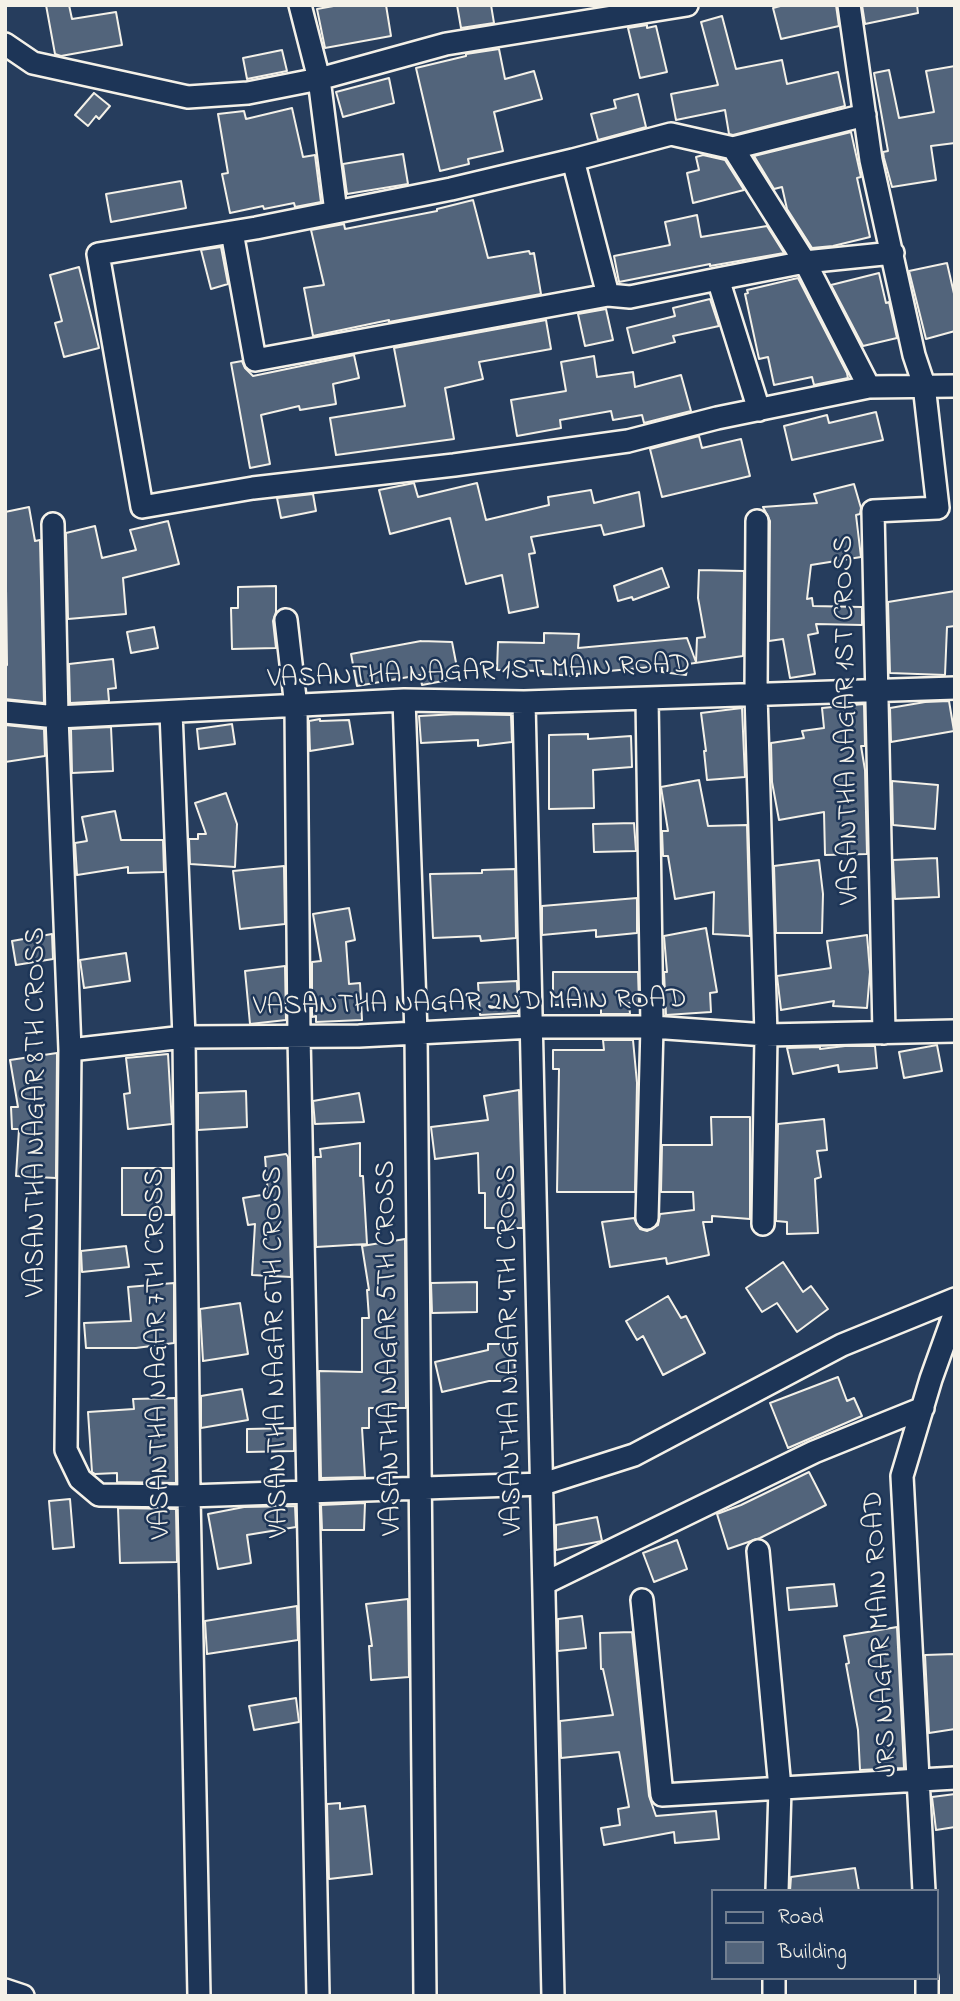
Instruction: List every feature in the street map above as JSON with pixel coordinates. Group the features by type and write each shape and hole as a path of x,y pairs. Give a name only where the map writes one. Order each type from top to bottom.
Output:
{"street":[{"path":"300,5 318,79 336,212"},
{"path":"5,63 33,63 188,97 248,93 318,79 446,44 598,12 687,5"},
{"path":"849,5 871,160 923,386"},
{"path":"5,44 33,63"},
{"path":"865,114 733,148 670,134 451,189 232,232 98,254 142,507 253,488 454,465 628,441 717,418 869,387 955,386"},
{"path":"733,148 804,262 869,387"},
{"path":"573,160 608,295"},
{"path":"232,232 255,360 608,295 630,297 804,262 893,253"},
{"path":"718,279 759,410"},
{"name":"VASANTHA NAGAR 1ST CROSS","path":"884,1032 873,511 939,508 923,386"},
{"path":"757,521 756,694 766,1035 763,1224"},
{"name":"VASANTHA NAGAR 8TH CROSS","path":"53,524 57,717 70,1049 66,1450 80,1479 99,1495 189,1496"},
{"name":"VASANTHA NAGAR 6TH CROSS","path":"286,620 296,707 299,1035 318,1996"},
{"name":"VASANTHA NAGAR 1ST MAIN ROAD","path":"5,712 57,717 404,700 524,702 955,688"},
{"path":"647,698 652,1027 647,1218"},
{"name":"VASANTHA NAGAR 5TH CROSS","path":"404,700 416,1033 425,1996"},
{"name":"VASANTHA NAGAR 4TH CROSS","path":"524,702 553,1996"},
{"name":"VASANTHA NAGAR 7TH CROSS","path":"172,712 184,1037 189,1496 200,1996"},
{"name":"VASANTHA NAGAR 2ND MAIN ROAD","path":"70,1049 184,1037 416,1033 533,1027 652,1027 766,1035 955,1031"},
{"path":"189,1496 543,1484 634,1455 842,1345 955,1299"},
{"name":"JRS NAGAR MAIN ROAD","path":"924,1889 902,1476 931,1379 955,1312"},
{"path":"545,1583 814,1452 923,1408"},
{"path":"758,1551 780,1788 777,1889"},
{"path":"642,1600 662,1795 955,1778"},
{"path":"5,1990 23,1996"}],"building":[{"path":"46,5 69,5 72,19 116,12 122,45 61,56 55,54"},
{"path":"339,5 386,5 391,36 325,48 317,9"},
{"path":"457,5 491,5 494,23 461,28"},
{"path":"784,5 836,5 839,26 781,39 773,8"},
{"path":"862,5 917,5 918,13 865,24"},
{"path":"722,16 736,69 782,60 787,84 838,72 845,106 733,135 729,134 725,110 676,120 671,94 718,85 701,22"},
{"path":"647,25 647,28 656,26 667,72 640,78 628,28"},
{"path":"499,49 505,79 534,71 542,99 494,112 503,151 468,159 469,164 440,171 416,68 466,54"},
{"path":"282,50 287,71 247,79 243,58"},
{"path":"955,66 955,143 931,146 936,180 892,187 883,152 888,151 874,73 889,70 899,118 934,112 926,71"},
{"path":"389,78 394,103 343,117 336,92"},
{"path":"94,93 110,106 99,119 96,116 88,126 75,115"},
{"path":"638,94 646,127 598,140 591,114 616,108 614,100"},
{"path":"292,108 303,157 315,155 321,202 295,207 294,203 264,209 263,206 230,213 222,174 228,173 218,114 244,111 246,119"},
{"path":"851,132 861,177 857,178 870,237 812,248 787,209 782,187 774,189 754,156"},
{"path":"403,154 408,184 347,194 343,164"},
{"path":"703,155 725,160 744,190 693,203 687,173 699,170 696,157"},
{"path":"181,181 186,208 111,222 106,194"},
{"path":"473,200 488,258 529,251 530,254 534,253 541,294 313,336 304,288 324,285 311,230 344,224 345,229 437,211"},
{"path":"697,215 701,237 767,226 784,253 619,282 614,256 670,245 665,222"},
{"path":"221,247 228,284 211,289 201,250"},
{"path":"947,263 955,298 955,331 926,339 909,271"},
{"path":"79,267 99,348 64,357 55,323 62,321 50,275"},
{"path":"879,273 897,338 863,346 831,285"},
{"path":"798,278 848,378 814,385 812,377 774,385 768,357 759,359 745,294 748,293 747,290"},
{"path":"710,299 719,326 673,336 675,342 633,353 627,328 675,316 673,308"},
{"path":"606,309 613,340 585,346 578,314"},
{"path":"546,320 551,349 479,362 483,379 445,388 454,439 336,455 330,418 405,406 394,348"},
{"path":"354,355 359,378 333,384 336,404 300,410 299,406 261,415 270,464 250,468 231,363 242,361 253,376"},
{"path":"594,356 597,377 633,372 635,387 681,375 691,411 644,423 642,415 613,420 611,411 560,420 561,428 517,436 511,400 566,391 561,362"},
{"path":"876,412 883,440 792,460 784,426 827,415 829,423"},
{"path":"699,436 702,448 741,439 750,476 662,497 650,449"},
{"path":"414,483 418,497 477,483 486,520 549,505 548,497 591,490 594,503 639,492 644,526 604,535 601,525 531,537 535,553 529,554 538,607 509,613 502,575 466,584 450,518 390,534 379,490"},
{"path":"854,484 861,508 860,514 856,515 861,557 811,565 807,599 812,598 813,606 862,607 862,625 816,624 818,633 808,635 815,674 790,678 783,639 769,641 770,521 763,507 817,503 814,494"},
{"path":"313,494 316,511 281,518 277,498"},
{"path":"29,507 35,541 40,540 44,703 5,699 5,512"},
{"path":"168,521 179,564 123,578 126,614 68,619 66,533 95,526 102,558 136,550 130,530"},
{"path":"662,568 669,587 633,600 632,597 618,601 614,586"},
{"path":"699,570 744,571 743,656 688,664 686,675 662,672 662,666 577,676 543,674 543,671 497,670 498,642 544,643 544,633 579,634 578,648 687,638 696,662 697,638 705,637 698,598"},
{"path":"276,586 276,612 273,621 276,648 232,649 231,608 238,608 238,587"},
{"path":"955,591 955,626 947,627 945,675 890,673 888,602"},
{"path":"154,627 158,648 131,653 127,632"},
{"path":"421,641 452,642 459,678 422,685 420,675 357,686 351,654"},
{"path":"113,659 116,688 108,689 109,701 70,703 69,664"},
{"path":"949,701 954,731 891,742 890,708"},
{"path":"864,704 865,746 861,746 865,770 867,854 825,855 824,812 779,820 772,782 771,743 804,738 802,731 824,728 822,708"},
{"path":"742,708 745,777 707,780 701,713"},
{"path":"511,715 512,742 478,746 478,740 421,743 419,716"},
{"path":"349,720 353,744 310,751 309,721"},
{"path":"232,724 235,744 199,749 197,729"},
{"path":"5,725 44,729 45,756 5,762"},
{"path":"111,727 113,771 72,773 71,729"},
{"path":"588,734 588,739 631,736 632,767 593,770 594,808 549,809 549,735"},
{"path":"699,780 708,826 747,825 750,936 713,934 714,892 675,899 668,856 663,856 662,831 668,831 661,787"},
{"path":"892,781 938,785 935,829 893,825"},
{"path":"226,793 237,824 235,867 190,864 189,839 198,839 198,834 206,834 195,803"},
{"path":"115,811 121,840 163,840 164,872 128,873 128,867 77,875 75,843 87,841 82,817"},
{"path":"634,823 636,851 594,852 593,824"},
{"path":"937,858 939,897 895,899 893,860"},
{"path":"819,860 823,894 822,933 776,933 774,866"},
{"path":"284,866 285,924 240,929 233,871"},
{"path":"515,869 516,938 481,941 480,936 433,938 430,874"},
{"path":"637,898 637,933 596,937 596,930 542,935 542,906"},
{"path":"349,908 355,940 346,942 349,984 360,983 362,1020 316,1022 316,1016 312,1017 312,962 321,961 313,914"},
{"path":"706,928 717,992 710,993 711,1012 666,1015 664,936"},
{"path":"52,934 53,959 16,965 12,941"},
{"path":"867,935 870,972 867,1008 833,1006 834,1001 781,1010 777,976 831,968 827,941"},
{"path":"126,953 130,981 84,988 80,960"},
{"path":"285,966 286,1020 250,1024 245,971"},
{"path":"553,972 638,972 639,1003 629,1003 630,1014 601,1014 601,1005 553,1005"},
{"path":"517,981 518,1013 480,1015 478,983"},
{"path":"603,1040 633,1040 637,1083 635,1192 557,1192 559,1069 553,1069 553,1050 604,1050"},
{"path":"937,1045 942,1071 904,1078 899,1052"},
{"path":"875,1046 877,1068 839,1072 838,1065 793,1074 787,1048 820,1049"},
{"path":"57,1053 56,1178 16,1176 19,1129 12,1129 11,1107 18,1107 10,1060"},
{"path":"168,1054 172,1124 128,1129 124,1094 130,1093 126,1058"},
{"path":"519,1090 523,1228 485,1228 485,1193 479,1193 478,1153 435,1159 431,1127 488,1120 484,1096"},
{"path":"246,1091 247,1127 198,1130 198,1093"},
{"path":"359,1093 364,1122 315,1124 313,1101"},
{"path":"711,1117 750,1117 750,1219 712,1216 712,1222 703,1222 709,1255 667,1264 666,1258 610,1267 602,1222 634,1218 640,1229 647,1231 658,1225 660,1214 694,1210 693,1192 661,1192 662,1145 712,1145"},
{"path":"824,1119 827,1150 817,1151 821,1177 815,1179 818,1233 787,1234 787,1222 776,1221 778,1124"},
{"path":"360,1143 360,1176 363,1176 367,1244 316,1247 315,1157 321,1157 320,1149"},
{"path":"286,1154 291,1277 252,1275 255,1224 248,1225 243,1198 268,1194 265,1157"},
{"path":"122,1168 172,1168 172,1215 122,1215"},
{"path":"405,1239 406,1408 369,1408 369,1428 362,1428 365,1477 321,1478 319,1371 362,1372 362,1318 369,1318 369,1290 362,1246"},
{"path":"126,1246 129,1267 82,1272 81,1251"},
{"path":"783,1262 803,1292 811,1286 828,1309 797,1332 777,1303 762,1312 746,1288"},
{"path":"477,1282 477,1312 432,1313 431,1283"},
{"path":"174,1283 174,1343 136,1348 86,1348 84,1323 131,1321 128,1287"},
{"path":"668,1296 681,1318 686,1316 705,1353 663,1375 643,1336 637,1340 626,1321"},
{"path":"240,1303 248,1354 203,1361 200,1309"},
{"path":"488,1344 514,1344 515,1381 489,1381 442,1392 435,1362 488,1350"},
{"path":"838,1377 847,1401 854,1398 862,1416 788,1448 770,1403"},
{"path":"242,1389 248,1420 201,1428 201,1396"},
{"path":"175,1398 176,1483 117,1482 117,1473 92,1472 88,1412 134,1409 133,1399"},
{"path":"294,1428 294,1451 247,1452 247,1429"},
{"path":"809,1472 826,1505 760,1538 728,1549 717,1514"},
{"path":"70,1499 74,1547 53,1549 49,1501"},
{"path":"365,1503 364,1530 322,1530 321,1505"},
{"path":"295,1506 296,1527 247,1535 251,1563 218,1569 208,1514 244,1507"},
{"path":"118,1508 176,1509 177,1562 120,1563"},
{"path":"597,1517 602,1541 556,1550 556,1525"},
{"path":"677,1540 687,1569 654,1582 643,1553"},
{"path":"834,1584 837,1606 789,1610 787,1588"},
{"path":"408,1599 409,1677 371,1680 369,1646 372,1646 366,1604"},
{"path":"297,1606 298,1640 207,1654 205,1621"},
{"path":"582,1616 586,1648 558,1651 558,1619"},
{"path":"897,1627 904,1768 860,1770 858,1730 846,1664 849,1663 844,1636"},
{"path":"632,1632 649,1796 656,1816 716,1811 719,1839 675,1843 674,1832 604,1845 601,1828 620,1825 618,1809 629,1807 619,1752 561,1758 560,1721 613,1715 601,1669 600,1633"},
{"path":"955,1654 955,1729 929,1733 925,1655"},
{"path":"296,1698 299,1722 254,1730 249,1706"},
{"path":"955,1794 955,1827 936,1830 932,1797"},
{"path":"340,1803 340,1809 365,1806 372,1874 329,1879 327,1804"},
{"path":"855,1868 859,1889 790,1889 791,1877"}]}
